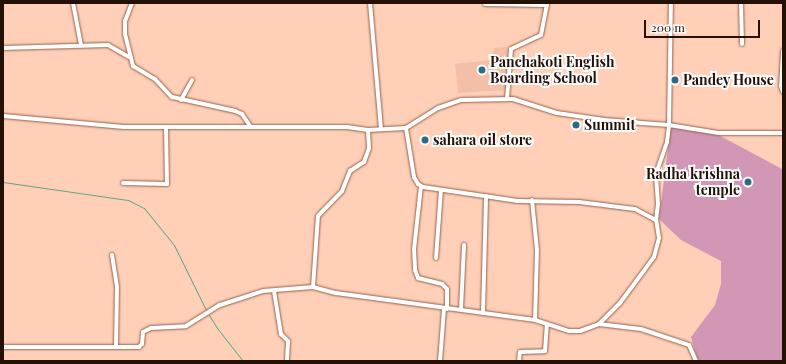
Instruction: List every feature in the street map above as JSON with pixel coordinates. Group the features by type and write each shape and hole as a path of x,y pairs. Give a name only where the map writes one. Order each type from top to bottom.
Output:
{"street":[{"path":"73,3 81,45"},
{"path":"132,3 126,21 129,57 137,70 155,79 169,96 235,111 242,114 250,126"},
{"path":"370,3 380,129"},
{"path":"3,347 138,347 142,344 144,332 147,329 186,326 220,305 263,292 313,287 336,293 445,309 535,320 569,331 580,331 599,324 620,303 654,257 659,238 656,220 656,174 667,142 670,125 671,3"},
{"path":"741,3 742,44"},
{"path":"485,4 546,4 541,35 511,49 507,99"},
{"path":"3,48 108,45 129,57"},
{"path":"783,51 780,86 783,92"},
{"path":"182,100 192,80"},
{"path":"3,116 73,124 166,127 250,126 368,130 406,128 438,108 461,100 507,99 523,102 557,113 670,125 718,133 783,133"},
{"path":"123,183 167,184 166,127"},
{"path":"406,128 414,177 421,186 518,201 532,200 579,202 635,209 656,220"},
{"path":"313,287 318,216 342,191 350,171 364,162 369,148 368,130"},
{"path":"421,186 414,249 415,270 418,278 442,284 447,290 440,361"},
{"path":"436,258 441,190"},
{"path":"483,313 486,196"},
{"path":"532,200 537,250 535,320"},
{"path":"461,310 464,245"},
{"path":"112,254 117,288 116,347"},
{"path":"274,291 281,334 288,341 287,361"},
{"path":"519,361 520,352 544,352 547,324"},
{"path":"599,324 641,329 689,345 696,361"}],"shaded area":[{"name":"Panchakoti English Boarding School","path":"507,47 506,90 458,93 455,64 492,60 494,48"},
{"path":"671,125 711,131 782,169 783,361 698,361 691,337 715,305 721,284 721,261 681,240 659,219"}],"waterway":[{"path":"3,182 128,200 144,208 174,245 207,312"},
{"path":"209,315 217,328 243,361"}],"place":[{"name":"Panchakoti English Boarding School","path":"482,70"},
{"name":"Pandey House","path":"675,80"},
{"name":"Summit","path":"576,125"},
{"name":"sahara oil store","path":"425,140"},
{"name":"Radha krishna temple","path":"748,182"}]}
